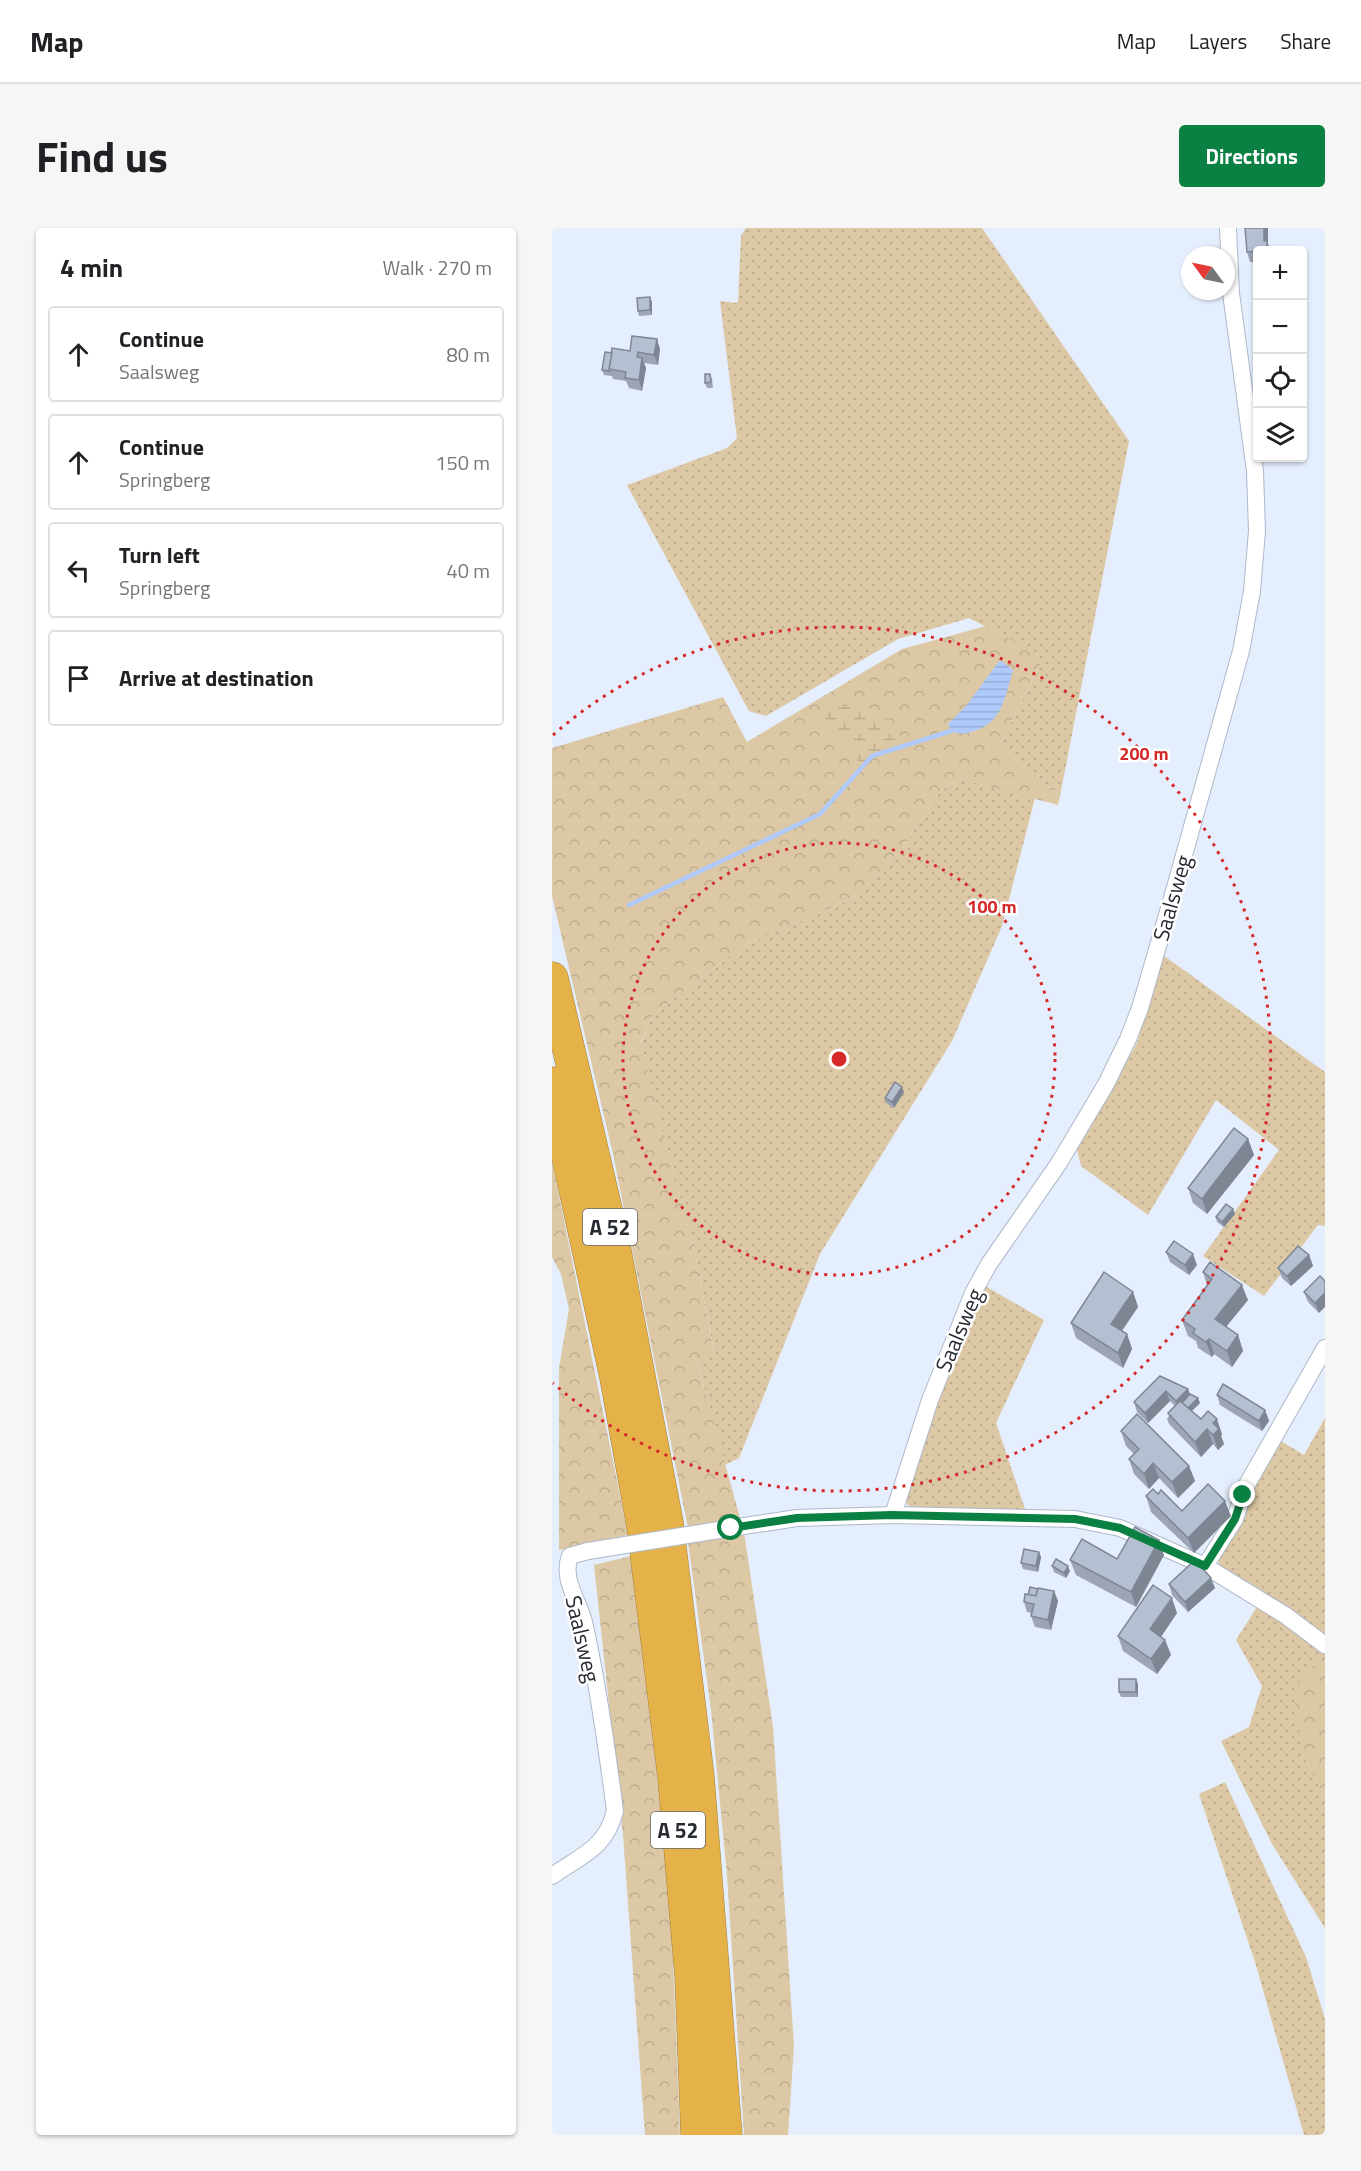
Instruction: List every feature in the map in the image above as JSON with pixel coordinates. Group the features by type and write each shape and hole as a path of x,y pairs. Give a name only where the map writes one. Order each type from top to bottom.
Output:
{"highway":[{"name":"A 52","path":"552,978 612,1235 667,1522 698,1776 726,2135"},
{"name":"A 52","path":"552,1083 616,1378 642,1527 674,1778 692,1976 697,2135"}],"street":[{"name":"Saalsweg","path":"552,1876 603,1840 610,1829 615,1811 584,1621 567,1577 566,1564 570,1556 588,1551 797,1518 895,1515 930,1400 974,1293 989,1264 1059,1163 1106,1084 1128,1039 1140,1008 1173,895 1241,651 1252,591 1256,511 1255,471 1231,293 1228,228"},
{"path":"1205,1566 1235,1519 1246,1486 1325,1348"},
{"path":"895,1515 1075,1519 1131,1532 1205,1566 1285,1615 1325,1645"}],"green space":[{"path":"746,228 982,228 1129,441 1060,796 999,746 1041,663 1036,653 969,618 898,639 766,716 749,711 627,485 727,448 737,438 720,301 738,303 741,236"},
{"path":"986,626 1036,652 1041,663 999,746 1060,796 1058,805 961,779 940,791 901,850 853,898 743,946 653,1015 640,1043 695,1253 714,1352 697,1362 740,1518 688,1528 613,1154 552,896 552,748 723,697 747,742 902,649"},
{"path":"832,705 869,707 895,725 898,748 872,756 860,768 852,745 822,725"},
{"path":"961,779 1035,798 1002,926 952,1041 820,1254 739,1458 725,1465 697,1361 714,1351 695,1253 640,1044 653,1015 743,946 853,898 901,850 940,791"},
{"path":"1163,955 1325,1072 1325,1226 1318,1225 1264,1296 1203,1256 1279,1150 1216,1100 1148,1215 1081,1166 1077,1150 1137,1043"},
{"path":"552,1161 628,1535 559,1550 559,1368 569,1309 561,1274 552,1257"},
{"path":"985,1286 1044,1320 996,1423 1025,1509 911,1508 905,1501 935,1407"},
{"path":"1325,1418 1325,1638 1221,1569 1218,1558 1276,1438 1304,1455"},
{"path":"744,1532 773,1727 794,2046 788,2135 744,2135 727,1875 711,1710 688,1542"},
{"path":"631,1556 670,1882 680,2135 645,2135 623,1835 594,1565"},
{"path":"1260,1602 1325,1653 1325,1664 1316,1664 1303,1755 1325,1797 1325,1928 1272,1844 1221,1741 1249,1727 1262,1686 1236,1640"},
{"path":"1316,1664 1325,1664 1325,1797 1303,1755 1295,1701 1300,1676"},
{"path":"1225,1782 1306,1957 1325,2019 1325,2135 1304,2135 1256,1965 1199,1794"}],"water":[{"path":"1000,660 1013,670 1005,699 997,715 984,727 974,731 962,734 951,731 948,724 966,706"}],"building":[{"path":"1245,228 1264,228 1264,241 1267,241 1267,246 1253,246 1253,251 1247,252"},
{"path":"650,297 650,310 638,311 637,298"},
{"path":"632,336 657,339 654,355 638,352 637,357 642,358 639,380 625,378 626,372 609,369 612,348 630,351"},
{"path":"605,352 612,353 610,371 602,370"},
{"path":"705,374 710,374 711,382 705,383"},
{"path":"895,1082 902,1087 892,1102 885,1098"},
{"path":"1234,1128 1248,1139 1202,1199 1188,1188"},
{"path":"1226,1204 1233,1209 1222,1222 1216,1217"},
{"path":"1174,1241 1193,1254 1185,1265 1166,1252"},
{"path":"1298,1246 1309,1255 1287,1276 1278,1268"},
{"path":"1210,1262 1242,1285 1215,1319 1238,1335 1227,1351 1209,1339 1206,1342 1193,1333 1195,1329 1182,1320 1212,1279 1203,1272"},
{"path":"1104,1272 1133,1292 1111,1324 1127,1334 1118,1353 1071,1323"},
{"path":"1320,1276 1325,1281 1325,1293 1315,1303 1304,1292"},
{"path":"1160,1376 1188,1389 1176,1401 1166,1391 1145,1413 1134,1402"},
{"path":"1223,1384 1265,1410 1259,1421 1217,1395"},
{"path":"1190,1394 1198,1398 1188,1408 1182,1403"},
{"path":"1180,1401 1201,1419 1208,1411 1217,1419 1213,1423 1219,1429 1213,1435 1207,1429 1195,1442 1168,1413"},
{"path":"1137,1414 1189,1466 1172,1482 1153,1463 1144,1474 1129,1459 1139,1449 1121,1431"},
{"path":"1208,1484 1225,1501 1188,1538 1146,1496 1153,1489 1158,1494 1161,1490 1182,1511"},
{"path":"1135,1527 1159,1540 1131,1592 1070,1560 1082,1539 1117,1559"},
{"path":"1024,1549 1039,1552 1036,1566 1021,1563"},
{"path":"1056,1559 1068,1566 1064,1573 1052,1566"},
{"path":"1195,1560 1211,1578 1185,1602 1169,1584"},
{"path":"1153,1585 1172,1598 1150,1629 1165,1640 1151,1659 1118,1636"},
{"path":"1030,1587 1038,1589 1036,1596 1028,1595"},
{"path":"1038,1588 1054,1591 1048,1620 1031,1616 1034,1604 1024,1602 1025,1594 1036,1596"},
{"path":"1119,1679 1136,1679 1136,1692 1119,1692"}],"waterway":[{"path":"629,905 820,814 872,756 951,731"}],"route":[{"path":"731,1528 797,1518 892,1515 993,1515 1075,1519 1120,1528 1141,1535 1205,1566 1235,1519 1243,1495"}]}
